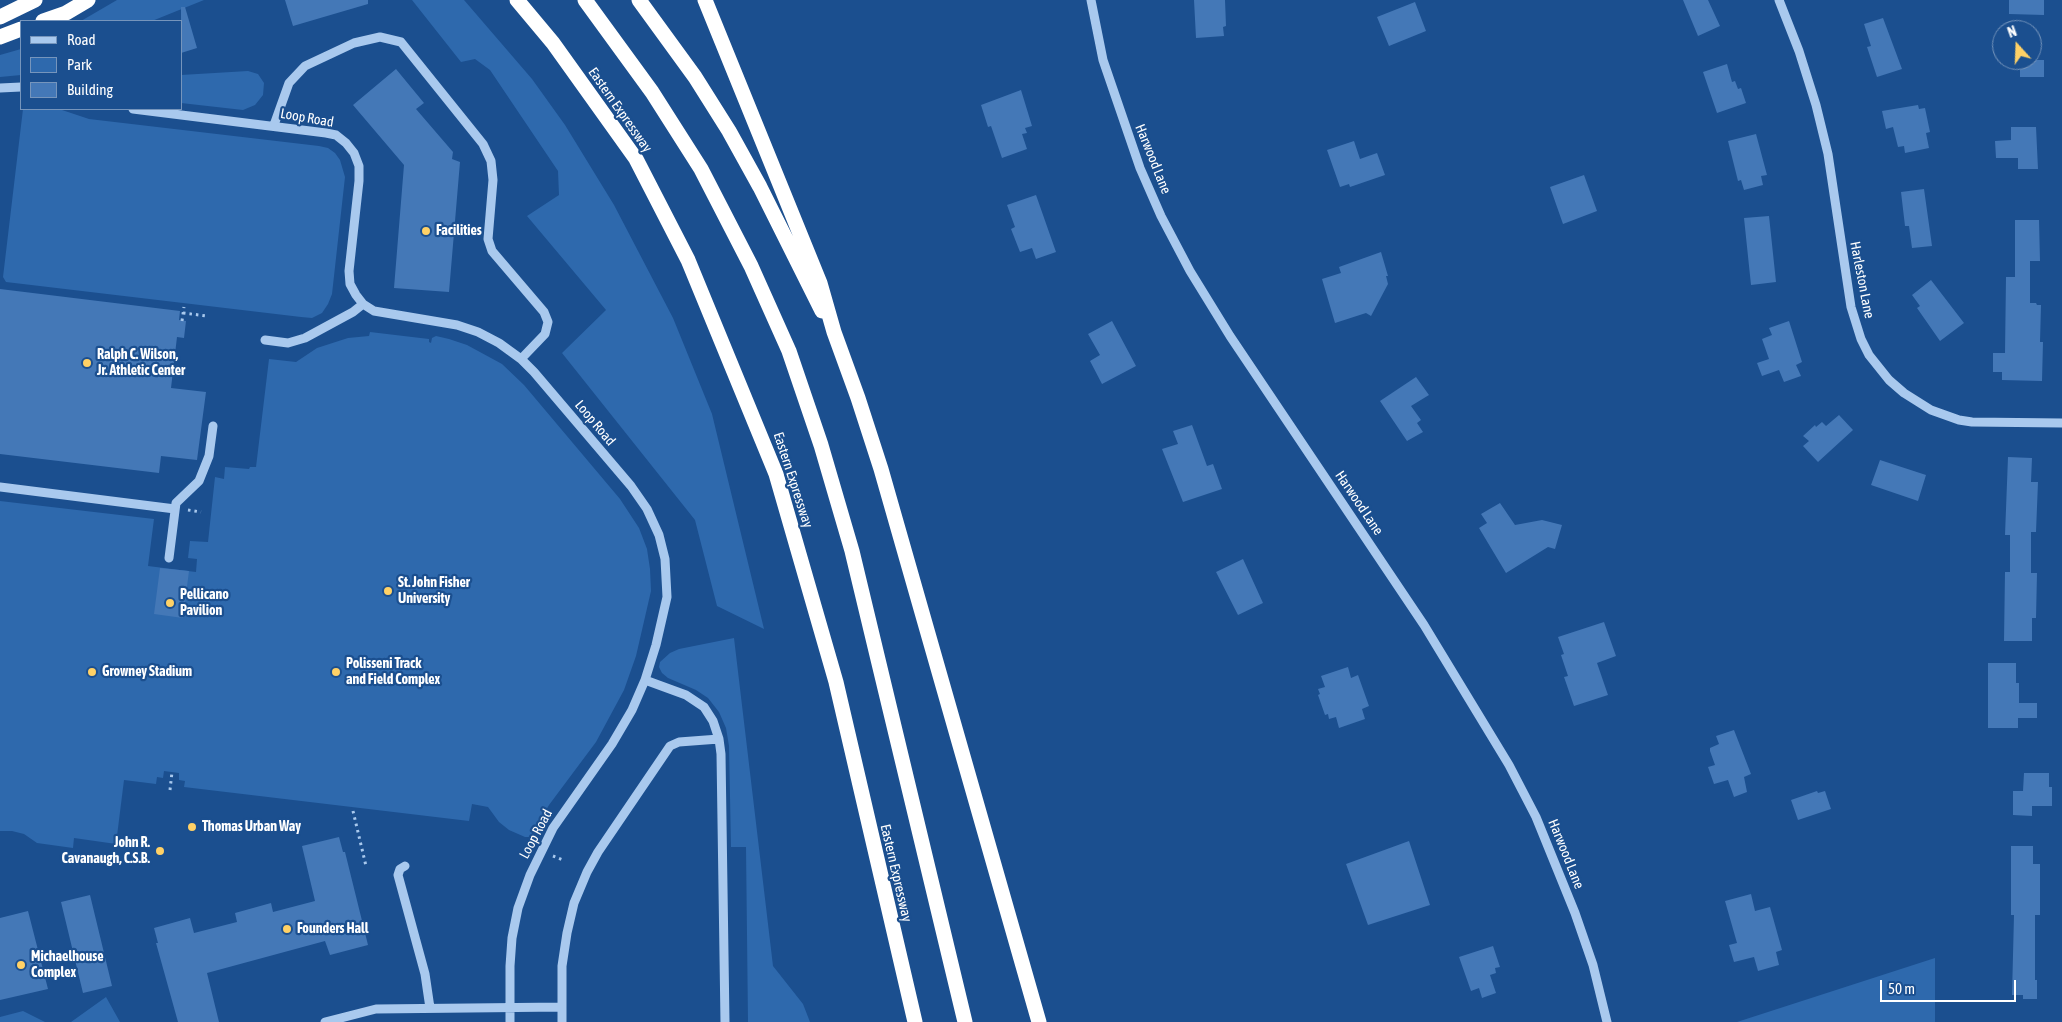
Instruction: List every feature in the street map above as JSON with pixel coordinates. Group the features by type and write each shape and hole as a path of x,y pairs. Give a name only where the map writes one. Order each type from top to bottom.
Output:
{"highway":[{"path":"0,16 36,0"},
{"path":"46,20 66,13 88,0"},
{"name":"Eastern Expressway","path":"517,0 554,42 636,159 688,260 776,474 836,682 915,1022"},
{"path":"585,0 652,92 701,170 752,266 789,351 821,445 852,551 965,1022"},
{"path":"639,0 695,77 729,131 760,187 809,288 834,332"},
{"path":"705,0 817,274 834,332 858,398 881,469 1039,1022"},
{"path":"0,37 20,29"}],"street":[{"name":"Harwood Lane","path":"1091,0 1106,69 1140,168 1161,216 1190,271 1230,336 1424,626 1508,765 1536,817 1575,913 1608,1022"},
{"name":"Harleston Lane","path":"1779,0 1799,51 1816,105 1828,154 1851,307 1861,339 1869,355 1883,374 1904,393 1917,402 1940,413 1972,422 2062,423"},
{"path":"274,126 289,83 305,66 354,43 380,37 401,42 483,144 491,161 493,180 488,239 492,251 544,312 548,322 545,334 521,359"},
{"path":"0,88 20,87"},
{"name":"Loop Road","path":"141,110 336,135 354,153 359,166 349,271 350,284 363,304 374,311 385,314 457,325 478,332 499,343 521,359 631,486 647,509 659,535 665,560 668,597 645,680 632,710 612,744 553,828 530,875 518,908 512,938 510,1022"},
{"path":"265,340 288,343 306,338 353,312 363,304"},
{"path":"169,558 176,503 199,481 210,456 213,426"},
{"path":"0,487 176,509"},
{"path":"645,680 686,695 704,707 713,721 719,739 721,754 725,1022"},
{"path":"562,1022 562,966 567,933 574,903 598,852 670,746 679,742 719,739"},
{"path":"405,866 400,869 398,875 428,986 430,1008"},
{"path":"325,1022 376,1008 562,1007"}],"path":[{"path":"182,321 184,307"},
{"path":"183,313 207,316"},
{"path":"170,790 172,772"},
{"path":"352,811 366,866"},
{"path":"551,854 563,860"}],"green space":[{"path":"117,0 204,0 154,20 83,20"},
{"path":"412,0 464,0 532,79 565,125 614,205 673,318 712,414 764,629 717,606 695,520 562,353 606,310 527,216 559,195 558,171 490,70 475,59 461,62"},
{"path":"20,49 20,75 0,77 0,55"},
{"path":"248,71 258,74 264,83 263,95 255,105 243,110 182,103 182,75"},
{"path":"23,110 62,110 89,119 319,146 328,148 340,160 345,177 332,294 322,313 312,318 6,282 3,277"},
{"path":"370,332 429,339 431,343 432,338 436,336 449,339 467,345 502,364 524,385 620,499 639,528 647,549 651,591 636,656 624,690 596,742 549,805 530,837 525,837 509,830 499,822 488,807 472,804 469,821 184,787 185,781 179,780 179,773 164,771 163,778 157,777 156,784 124,780 116,844 74,838 73,848 37,843 24,834 0,831 0,501 154,519 148,566 196,572 197,559 188,558 190,541 208,542 215,477 224,479 225,467 249,469 250,467 256,467 269,359 296,362 317,348 348,338 369,336"},
{"path":"734,638 773,966 803,1004 810,1022 748,1022 746,847 731,847 729,746 726,728 719,712 708,698 696,690 668,678 659,667 660,662 670,653 679,649"},
{"path":"1935,958 1935,1022 1737,1022"},
{"path":"106,997 120,1022 71,1022"},
{"path":"23,1011 45,1022 0,1022 0,1017"}],"building":[{"path":"285,0 368,0 368,4 293,26"},
{"path":"1194,0 1225,0 1226,26 1223,27 1224,36 1196,38"},
{"path":"1683,0 1708,0 1720,26 1698,36"},
{"path":"2009,0 2044,0 2044,15 2009,14"},
{"path":"1415,2 1426,31 1389,46 1377,17"},
{"path":"181,7 185,7 197,48 182,53 182,20"},
{"path":"1883,18 1902,69 1877,77 1867,47 1871,46 1864,24"},
{"path":"2042,60 2044,60 2044,77 2020,77 2020,70 2042,70"},
{"path":"1727,64 1732,82 1735,81 1738,89 1741,88 1746,103 1717,113 1703,72"},
{"name":"Facilities","path":"396,69 424,103 416,109 453,152 452,159 460,162 449,292 394,288 404,165 353,105"},
{"path":"1021,90 1032,126 1025,128 1027,133 1022,134 1027,149 1002,158 991,126 988,127 981,105"},
{"path":"1918,105 1919,109 1925,108 1930,132 1926,133 1929,148 1905,153 1904,146 1898,147 1893,127 1886,129 1882,111"},
{"path":"2011,127 2036,127 2038,169 2018,169 2018,158 1996,158 1995,141 2011,140"},
{"path":"1756,134 1767,175 1761,176 1763,185 1744,190 1741,180 1738,181 1728,141"},
{"path":"1354,141 1360,159 1377,153 1385,175 1350,187 1349,184 1340,187 1327,150"},
{"path":"1584,175 1597,211 1563,224 1550,187"},
{"path":"1924,189 1932,246 1912,248 1909,226 1905,226 1901,192"},
{"path":"1036,195 1056,252 1036,259 1032,248 1020,252 1011,229 1015,227 1007,205"},
{"path":"1769,216 1776,282 1751,285 1744,218"},
{"path":"2015,220 2039,220 2040,261 2030,261 2030,303 2041,305 2040,342 2043,342 2042,381 2002,380 2002,372 1993,372 1993,353 2005,353 2006,277 2015,277"},
{"path":"1381,252 1388,276 1386,276 1388,284 1371,316 1366,313 1335,323 1322,279 1341,273 1339,267"},
{"path":"1931,280 1964,323 1940,341 1917,308 1920,306 1912,295"},
{"name":"Ralph C. Wilson, Jr. Athletic Center","path":"0,289 180,311 179,320 186,321 184,338 177,337 171,388 206,392 197,460 161,456 159,473 0,454"},
{"path":"1112,321 1136,366 1102,384 1090,361 1100,355 1088,334"},
{"path":"1789,321 1802,362 1796,365 1801,376 1784,382 1779,370 1762,376 1757,363 1769,359 1762,339 1772,335 1769,328"},
{"path":"1416,377 1429,395 1411,406 1421,420 1417,423 1423,432 1407,441 1380,401"},
{"path":"1839,415 1853,430 1818,462 1803,446 1809,441 1803,436 1815,425 1816,427 1822,422 1826,426"},
{"path":"1192,425 1207,466 1213,464 1222,489 1183,502 1162,449 1178,444 1173,431"},
{"path":"2008,457 2032,458 2031,482 2038,482 2036,532 2031,532 2031,573 2037,573 2036,618 2032,618 2032,641 2004,641 2005,572 2010,572 2010,535 2005,535"},
{"path":"1880,460 1926,475 1918,501 1871,485"},
{"path":"1500,503 1515,525 1542,520 1562,525 1555,549 1548,547 1506,573 1479,528 1487,523 1481,514"},
{"path":"1243,559 1263,603 1238,615 1216,572"},
{"name":"Pellicano Pavilion","path":"160,568 189,571 183,618 154,614"},
{"path":"1604,622 1616,656 1597,663 1608,695 1574,706 1564,677 1568,676 1561,655 1564,654 1558,637"},
{"path":"1988,663 2016,663 2019,703 2037,703 2037,718 2018,718 2018,728 1988,728"},
{"path":"1348,667 1351,678 1358,675 1369,706 1362,709 1365,719 1339,728 1336,717 1329,719 1328,714 1325,715 1318,695 1320,694 1318,689 1325,687 1321,676"},
{"path":"1734,730 1751,774 1744,777 1747,792 1734,797 1728,780 1714,784 1708,767 1715,765 1710,748 1719,744 1716,736"},
{"path":"2024,773 2049,773 2049,787 2052,787 2052,806 2032,806 2032,816 2013,815 2013,791 2023,791"},
{"path":"1817,791 1818,793 1825,791 1831,809 1798,820 1791,800"},
{"name":"Founders Hall","path":"339,837 343,852 345,852 368,945 330,955 325,941 207,973 219,1022 178,1022 156,943 158,943 154,928 190,918 194,933 237,922 235,913 271,903 273,912 315,901 302,846"},
{"path":"1409,841 1430,905 1368,925 1346,864"},
{"path":"2011,846 2033,846 2033,864 2040,864 2040,915 2035,915 2035,980 2037,980 2037,999 2023,999 2023,995 2012,995 2014,915 2011,915"},
{"path":"1751,894 1755,911 1770,907 1782,950 1776,952 1779,965 1758,971 1754,957 1734,962 1729,945 1737,943 1725,901"},
{"path":"90,895 112,986 83,993 61,902"},
{"path":"28,911 48,989 0,1000 0,918"},
{"path":"1493,946 1500,967 1495,968 1496,973 1490,975 1496,993 1482,998 1479,988 1471,991 1459,957"}],"place":[{"name":"Facilities","path":"426,231"},
{"name":"Ralph C. Wilson, Jr. Athletic Center","path":"87,363"},
{"name":"St. John Fisher University","path":"388,591"},
{"name":"Pellicano Pavilion","path":"170,603"},
{"name":"Growney Stadium","path":"92,672"},
{"name":"Polisseni Track and Field Complex","path":"336,672"},
{"name":"Thomas Urban Way","path":"192,827"},
{"name":"John R. Cavanaugh, C.S.B.","path":"160,851"},
{"name":"Founders Hall","path":"287,929"},
{"name":"Michaelhouse Complex","path":"21,965"}]}
